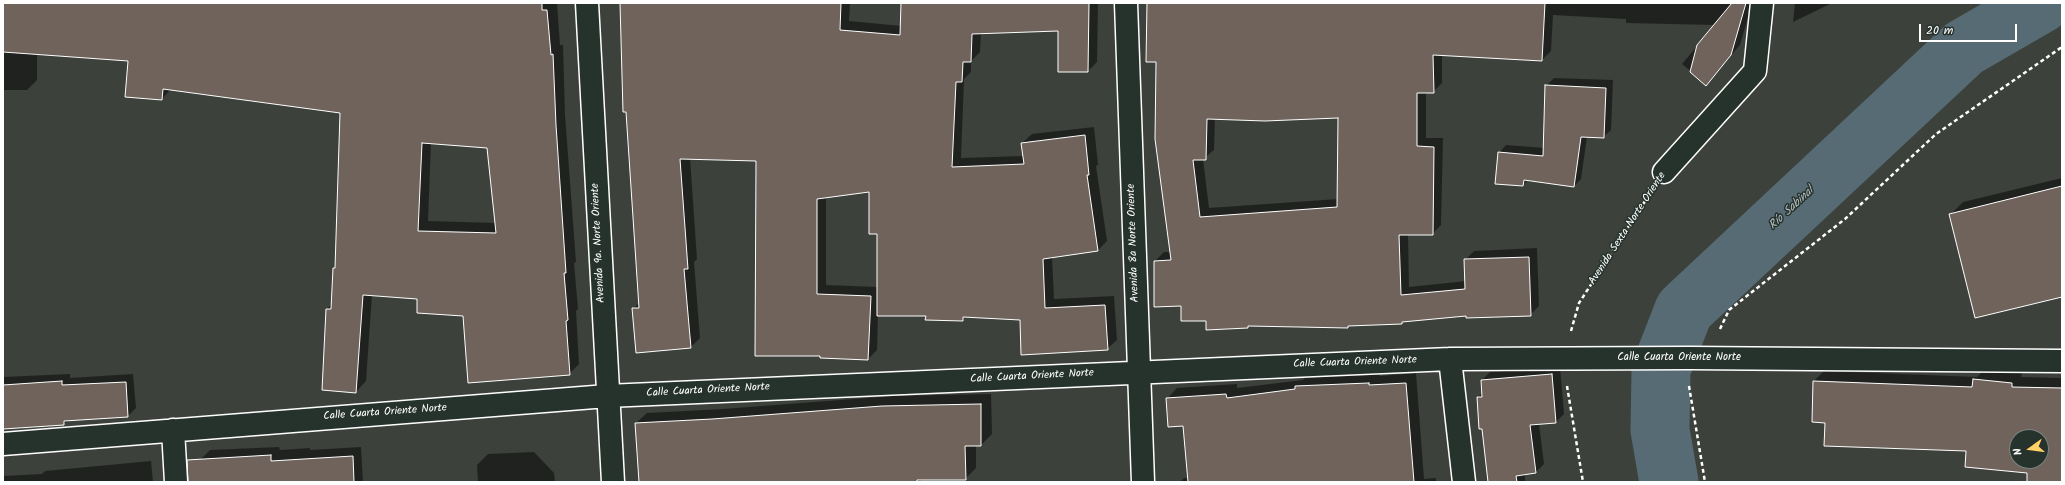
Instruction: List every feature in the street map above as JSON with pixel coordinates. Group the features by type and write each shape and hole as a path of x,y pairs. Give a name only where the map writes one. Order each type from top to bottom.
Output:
{"street":[{"name":"Avenida 9a. Norte Oriente","path":"587,3 607,396 613,482"},
{"name":"Avenida 8a Norte Oriente","path":"1126,3 1143,482"},
{"name":"Avenida Sexta Norte Oriente","path":"1664,172 1755,71 1762,3"},
{"name":"Calle Cuarta Oriente Norte","path":"3,444 607,396 1450,359 1698,358 2062,361"},
{"path":"1450,359 1464,482"},
{"path":"173,430 176,482"}],"path":[{"path":"1706,482 1688,387 1698,358 1728,310 1845,219 1936,134 2062,47"},
{"name":"Avenida Sexta Norte Oriente","path":"1583,482 1562,359 1579,303 1664,172"}],"building":[{"path":"3,3 542,3 542,10 547,10 551,55 553,54 556,125 566,273 564,273 568,320 566,321 570,375 468,383 463,316 417,313 417,299 363,295 356,393 322,390 326,309 331,309 333,268 335,268 340,113 163,89 162,100 125,97 128,61 3,52","holes":["422,143 487,148 496,233 418,231"]},
{"path":"620,3 841,3 840,30 900,35 901,3 1089,3 1088,72 1058,72 1058,31 972,34 971,62 963,62 962,82 956,82 952,167 1024,164 1021,143 1085,135 1089,175 1087,175 1098,251 1043,259 1045,308 1105,305 1108,350 1021,355 1020,320 963,317 963,321 925,320 926,316 877,316 877,234 869,234 869,192 817,199 817,294 871,296 868,360 820,358 820,356 755,356 756,161 680,159 688,269 684,269 691,348 636,353 632,308 639,308 626,112 623,112"},
{"path":"1147,3 1545,3 1542,61 1433,55 1434,93 1417,93 1417,146 1434,147 1433,235 1399,235 1401,295 1465,289 1464,259 1529,257 1531,316 1466,318 1466,316 1402,322 1402,324 1348,326 1348,328 1248,326 1248,328 1206,330 1206,321 1181,321 1181,306 1154,307 1154,261 1171,260 1155,139 1156,62 1146,62","holes":["1338,118 1337,207 1200,217 1193,160 1206,160 1207,119 1265,121"]},
{"path":"1732,3 1746,3 1731,55 1706,86 1690,72 1697,45"},
{"path":"1545,85 1606,88 1604,138 1581,137 1574,187 1524,180 1523,186 1495,184 1498,152 1543,156"},
{"path":"2062,186 2062,297 1975,318 1949,214"},
{"path":"1552,374 1556,423 1530,425 1536,473 1516,476 1517,482 1488,482 1482,429 1479,429 1477,397 1482,397 1481,380"},
{"path":"1973,379 2012,383 2012,387 2062,388 2062,482 2027,482 2027,473 1965,467 1966,451 1824,446 1825,423 1812,422 1813,381 1972,387"},
{"path":"62,381 62,385 126,382 128,417 64,421 64,425 3,429 3,385"},
{"path":"1369,383 1369,385 1406,383 1414,482 1188,482 1183,426 1168,427 1166,398 1226,394 1227,398 1295,389 1295,386"},
{"path":"981,404 981,446 965,446 966,480 917,480 917,482 639,482 635,423 712,419 882,406"},
{"path":"271,455 271,461 353,456 354,482 188,482 187,460"}],"waterway":[{"name":"Río Sabinal","path":"1669,482 1660,430 1661,369 1684,310 1964,48 2042,3"}]}
